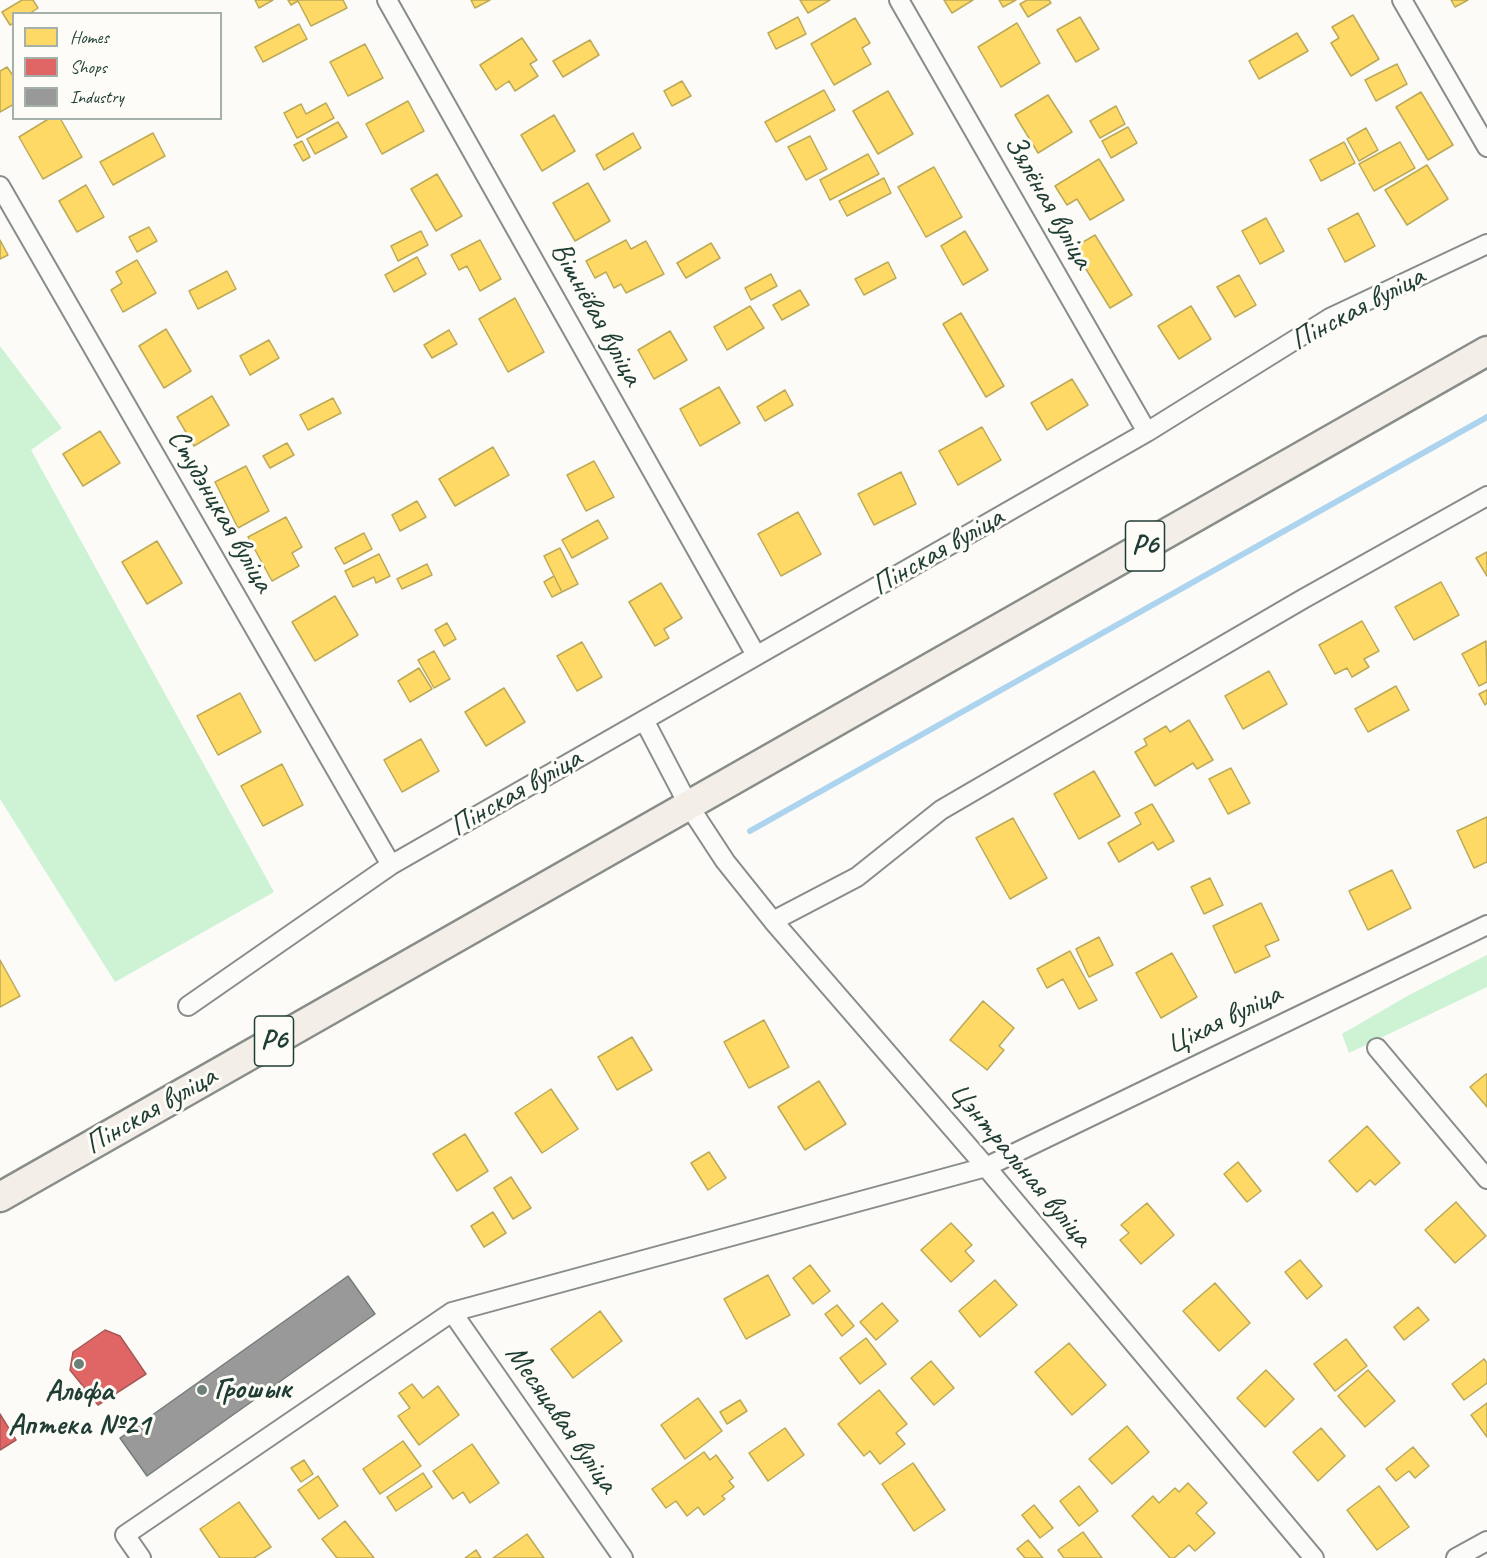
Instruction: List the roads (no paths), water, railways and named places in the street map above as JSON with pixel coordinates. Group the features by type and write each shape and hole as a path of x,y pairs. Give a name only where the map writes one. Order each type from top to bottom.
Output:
{"main road":[{"name":"Пінская вуліца","path":"0,1197 1487,351"}],"street":[{"name":"Вішнёвая вуліца","path":"387,0 756,656"},
{"name":"Зялёная вуліца","path":"899,0 1147,432"},
{"path":"1402,0 1487,147"},
{"name":"Студэнцкая вуліца","path":"0,186 391,865"},
{"name":"Пінская вуліца","path":"188,1006 391,865 1147,432 1330,318 1487,244"},
{"path":"773,921 857,877 941,810 1303,599 1487,496"},
{"name":"Цэнтральная вуліца","path":"644,720 689,806 725,861 773,921 986,1167 1314,1558"},
{"name":"Ціхая вуліца","path":"141,1558 125,1536 452,1312 986,1167 1487,925"},
{"path":"1377,1048 1487,1179"},
{"name":"Месяцавая вуліца","path":"452,1312 623,1558"},
{"path":"1456,1558 1487,1541"}],"waterway":[{"path":"750,831 1487,417"}],"place":[{"name":"Альфа Аптека №21","path":"79,1364"},
{"name":"Грошык","path":"202,1390"}]}
